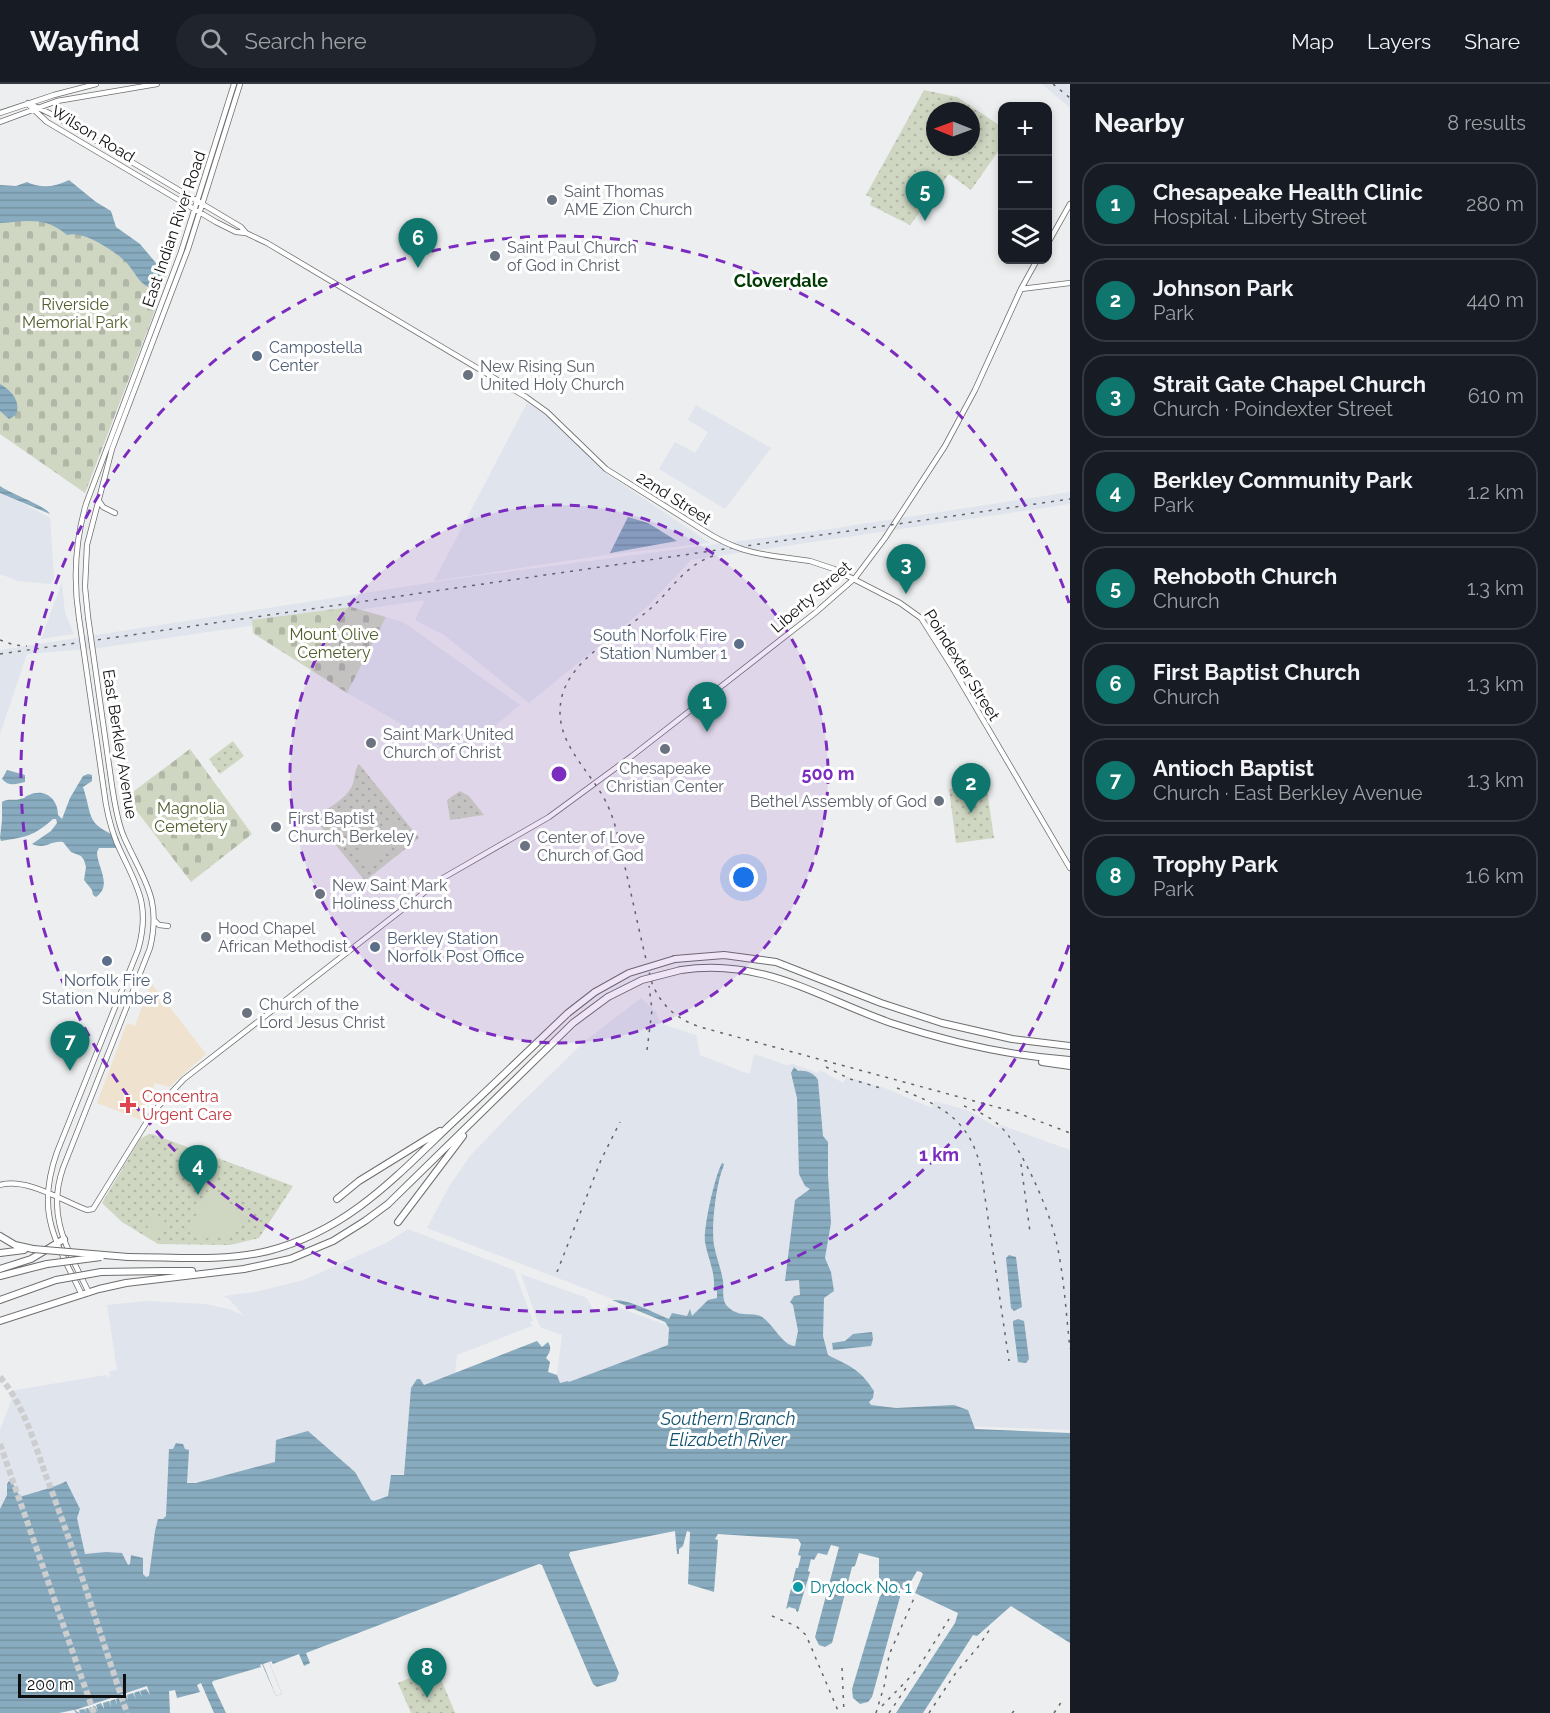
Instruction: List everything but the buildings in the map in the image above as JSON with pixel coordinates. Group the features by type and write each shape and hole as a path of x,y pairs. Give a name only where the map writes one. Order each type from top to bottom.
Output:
{"highway":[{"path":"0,1276 47,1264 89,1258 225,1258 267,1251 308,1237 347,1217 372,1199 568,1013 595,992 629,973 675,959 724,955 776,962 923,1017 989,1034 1070,1045"},
{"path":"0,1300 56,1280 101,1272 164,1274 260,1267 304,1254 333,1241 387,1204 573,1023 608,997 642,980 681,970 718,967 757,971 904,1027 962,1044 1070,1060"},
{"path":"994,1050 1022,1058 1070,1066"},
{"path":"398,1222 456,1145 498,1097"},
{"path":"337,1199 359,1181 430,1138 464,1112"},
{"path":"0,1236 15,1245 33,1249 128,1257"},
{"path":"0,1269 31,1259 64,1239"},
{"path":"0,1253 33,1249"},
{"path":"0,1321 86,1294 164,1274"}],"main road":[{"path":"0,113 96,84"},
{"path":"0,122 63,100 157,84"},
{"name":"East Indian River Road","path":"200,203 234,84"},
{"name":"East Indian River Road","path":"82,516 200,203 240,84"},
{"name":"Wilson Road","path":"28,103 241,227 246,233"},
{"name":"Wilson Road","path":"36,109 47,122 197,211 236,232 246,233 267,243 526,397 547,412 564,429"},
{"path":"1052,235 1070,204"},
{"name":"East Indian River Road","path":"94,513 112,449 197,211"},
{"name":"Liberty Street","path":"56,1197 90,1210 95,1207 143,1127 159,1104 184,1079 443,878 549,817 632,756 815,613 855,578 894,525 945,446 975,390 1035,264"},
{"path":"1021,289 1070,283"},
{"name":"22nd Street","path":"564,429 606,469 703,530 736,548 756,554 788,558"},
{"path":"99,499 101,505 115,513"},
{"name":"East Berkley Avenue","path":"56,1197 58,1181 150,948 154,920 150,889 124,836 115,806 88,617 85,570 87,545 94,513"},
{"name":"East Berkley Avenue","path":"82,516 76,548 75,576 106,806 112,829 136,881 144,921 142,935 54,1163 47,1194 47,1213 57,1243 86,1294"},
{"name":"Poindexter Street","path":"788,558 822,564 855,578 908,607 921,618 1070,868"},
{"name":"Poindexter Street","path":"1061,850 1070,862"},
{"path":"154,920 159,925 168,926"},
{"path":"0,1185 23,1184 56,1197 58,1220 86,1294"}],"shaded area":[{"path":"1042,84 1068,84 1070,86 1070,108"},
{"path":"527,403 547,415 607,474 710,543 605,555 434,581"},
{"path":"696,405 771,448 725,509 659,469 675,442 695,453 708,432 688,420"},
{"path":"0,491 50,518 54,578 51,584 18,581 0,574"},
{"path":"1070,492 1070,504 691,560 647,607 529,703 444,635 415,620 425,600 99,648 27,654 0,734 0,650 454,579 823,530"},
{"path":"62,582 65,613 74,634 41,639"},
{"path":"386,617 403,622 520,705 458,756 347,693"},
{"path":"151,983 206,1054 169,1087 155,1083 141,1120 97,1103 127,1023 135,1026"},
{"path":"641,998 657,1013 658,1018 665,1025 696,1035 700,1055 746,1073 750,1073 754,1054 818,1073 820,1070 843,1083 847,1077 885,1088 932,1108 935,1101 969,1111 998,1128 1001,1125 1070,1150 1070,1430 935,1425 566,1401 557,1375 562,1335 539,1325 521,1274 587,1298 592,1308 599,1311 604,1310 609,1304 669,1326 670,1321 427,1228 450,1185 470,1156 585,1041"},
{"path":"408,1229 514,1270 533,1321 530,1322 532,1326 457,1355 444,1490 251,1565 0,1613 0,1430 15,1390 106,1375 110,1378 109,1371 117,1370 107,1305 146,1301 205,1304 229,1309 244,1316 229,1299 223,1296 255,1292 304,1280 386,1243"}],"green space":[{"path":"924,90 957,97 964,102 926,102 926,156 980,156 980,112 998,124 998,152 971,190 949,174 910,225 870,205 872,198 866,195"},
{"name":"Riverside Memorial Park","path":"37,217 111,245 145,283 156,308 85,493 0,434 0,220"},
{"name":"Mount Olive Cemetery","path":"351,607 386,617 347,693 253,633 252,620"},
{"path":"233,741 244,756 220,774 209,759"},
{"name":"Magnolia Cemetery","path":"190,749 252,834 191,882 126,797"},
{"path":"359,764 419,838 365,881 314,818 349,791"},
{"path":"986,784 994,838 956,843 949,789"},
{"path":"460,791 469,796 484,815 450,820 447,800"},
{"path":"371,801 378,815 380,831 395,820 407,836 368,866 356,851 362,845 348,826 348,821"},
{"path":"149,1134 293,1186 259,1238 230,1245 158,1244 122,1222 102,1203 140,1139"},
{"path":"215,1194 247,1215 228,1234 220,1237 205,1238 187,1231 207,1196"},
{"path":"156,1214 165,1220 153,1239 144,1233"},
{"path":"436,1667 455,1713 411,1713 398,1683"}],"water":[{"path":"69,180 111,211 116,227 140,244 166,275 158,292 142,282 120,257 89,238 74,234 67,235 43,222 0,223 0,185 16,186 27,182 38,186 48,186"},
{"path":"0,384 12,393 16,401 16,415 9,419 0,411"},
{"path":"0,486 42,507 50,514 0,493"},
{"path":"628,517 648,523 677,541 610,553"},
{"path":"7,770 25,775 25,782 13,784 5,782 2,779"},
{"path":"92,775 92,781 83,787 92,818 100,828 118,837 122,848 99,848 97,852 104,881 101,892 96,897 84,880 86,867 81,856 71,852 63,842 41,846 32,844 51,831 57,823 56,819 29,835 1,841 0,838 2,802 22,799 35,793 45,794 50,796 56,804 58,815 62,819 70,798 83,776"},
{"name":"Southern Branch Elizabeth River","path":"794,1067 798,1071 812,1074 818,1080 823,1136 828,1142 831,1223 825,1258 831,1272 834,1291 824,1298 823,1336 828,1355 864,1377 874,1391 873,1398 869,1402 871,1405 896,1408 954,1405 968,1410 975,1429 1070,1433 1070,1643 1011,1606 977,1636 973,1635 923,1713 896,1713 955,1623 958,1613 915,1593 923,1574 921,1572 917,1571 906,1590 900,1593 882,1588 879,1583 879,1558 859,1553 855,1566 852,1567 832,1643 825,1647 819,1645 815,1637 839,1547 831,1545 827,1555 818,1553 814,1560 811,1559 808,1571 810,1572 798,1612 789,1607 786,1609 801,1556 798,1555 801,1544 798,1539 718,1534 715,1539 718,1540 714,1592 688,1584 690,1532 687,1531 683,1546 677,1554 675,1531 570,1552 569,1555 619,1673 616,1681 597,1687 593,1684 542,1565 539,1564 306,1653 310,1663 304,1666 299,1654 273,1664 269,1662 282,1694 276,1696 262,1664 261,1667 213,1681 226,1713 214,1713 201,1683 197,1685 200,1692 177,1698 175,1690 169,1691 170,1713 76,1713 74,1710 59,1713 0,1713 0,1509 7,1495 9,1481 20,1497 66,1481 80,1509 77,1518 85,1554 122,1553 128,1565 131,1555 143,1558 143,1574 146,1577 149,1576 158,1519 166,1516 169,1449 173,1449 176,1443 183,1444 185,1449 189,1450 187,1483 196,1483 275,1462 276,1440 308,1431 355,1472 371,1500 388,1496 391,1475 404,1475 411,1388 417,1379 420,1379 424,1385 537,1341 542,1347 548,1342 549,1344 550,1350 546,1358 550,1362 548,1372 557,1375 560,1383 569,1382 668,1345 669,1328 665,1322 612,1300 633,1304 669,1319 672,1313 687,1316 690,1309 692,1316 708,1300 717,1298 705,1235 713,1190 722,1163 724,1164 718,1184 713,1237 723,1281 724,1302 737,1313 762,1317 782,1339 795,1346 798,1331 793,1305 790,1302 794,1296 800,1295 799,1280 785,1281 795,1200 810,1189 805,1186 799,1174 797,1098 791,1073"},
{"path":"1009,1255 1016,1257 1022,1307 1014,1311 1011,1308 1006,1258"},
{"path":"1018,1319 1024,1321 1029,1359 1026,1363 1018,1362 1013,1321"},
{"path":"872,1332 871,1346 833,1350 832,1343 845,1341 853,1334"},
{"path":"882,1589 899,1593 900,1597 872,1697 868,1702 860,1704 853,1698 852,1689"}],"pier":[{"path":"269,1662 282,1694 276,1696 263,1664"},
{"path":"147,1686 150,1695 146,1689 140,1691 142,1697 139,1691 134,1693 136,1699 133,1693 127,1695 128,1701 126,1695 123,1697 125,1702 120,1697 121,1704 119,1698 116,1699 117,1705 115,1699 110,1701 111,1707 109,1701 103,1703 104,1709 101,1703 96,1705 98,1711 93,1706 93,1713 91,1707 89,1708 91,1713 88,1708 85,1709 87,1713 84,1709 79,1710 80,1713 75,1710"}],"tunnel":[{"path":"0,1377 16,1400 32,1437 78,1564 127,1713"},
{"path":"0,1444 94,1713"}],"railway":[{"path":"1053,84 1070,98"},
{"path":"0,654 1070,499"},
{"path":"713,556 684,574 653,606 585,660 567,683 562,696 560,712 566,740 606,802 612,818 652,983 660,998 677,1016 700,1027 1015,1112 1070,1133"},
{"path":"0,640 14,645 27,646"},
{"path":"647,1050 652,1010 649,986"},
{"path":"826,1067 850,1079 884,1089"},
{"path":"897,1088 940,1108 952,1117 970,1138 981,1170 1009,1361"},
{"path":"964,1106 992,1119 1000,1126 1026,1163 1041,1196 1059,1253 1070,1349"},
{"path":"557,1272 601,1160 620,1122"},
{"path":"1021,1164 1030,1232"},
{"path":"876,1713 885,1683 889,1655 915,1596"},
{"path":"772,1616 796,1626 806,1635 839,1713"},
{"path":"882,1706 917,1670 949,1619"},
{"path":"929,1713 955,1674 992,1626"},
{"path":"842,1668 844,1713"},
{"path":"889,1713 906,1688"},
{"path":"1054,1713 1064,1698"}],"place":[{"name":"Saint Thomas AME Zion Church","path":"552,200"},
{"name":"Rehoboth Church","path":"925,221"},
{"name":"Saint Paul Church of God in Christ","path":"495,256"},
{"name":"First Baptist Church","path":"418,268"},
{"name":"Campostella Center","path":"257,356"},
{"name":"New Rising Sun United Holy Church","path":"468,375"},
{"name":"Strait Gate Chapel Church","path":"906,594"},
{"name":"South Norfolk Fire Station Number 1","path":"739,644"},
{"name":"Chesapeake Health Clinic","path":"707,732"},
{"name":"Saint Mark United Church of Christ","path":"371,743"},
{"name":"Chesapeake Christian Center","path":"665,749"},
{"name":"Bethel Assembly of God","path":"939,801"},
{"name":"Johnson Park","path":"971,813"},
{"name":"First Baptist Church, Berkeley","path":"276,827"},
{"name":"Center of Love Church of God","path":"525,846"},
{"name":"New Saint Mark Holiness Church","path":"320,894"},
{"name":"Hood Chapel African Methodist","path":"206,937"},
{"name":"Berkley Station Norfolk Post Office","path":"375,947"},
{"name":"Norfolk Fire Station Number 8","path":"107,961"},
{"name":"Church of the Lord Jesus Christ","path":"247,1013"},
{"name":"Antioch Baptist","path":"70,1071"},
{"name":"Concentra Urgent Care","path":"128,1105"},
{"name":"Berkley Community Park","path":"198,1195"},
{"name":"Drydock No. 1","path":"798,1587"},
{"name":"Trophy Park","path":"427,1698"}],"district":[{"name":"Cloverdale","path":"781,280"}]}
